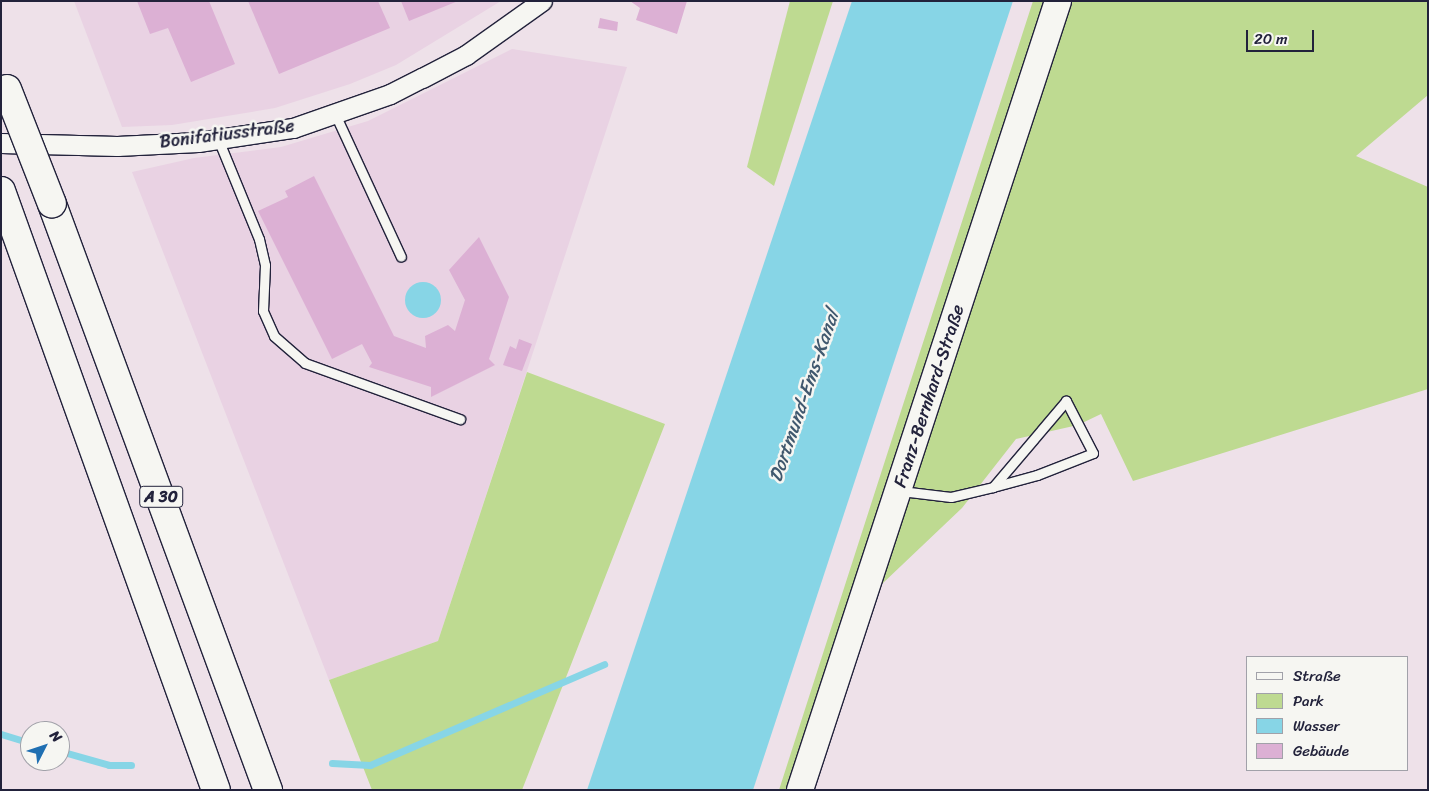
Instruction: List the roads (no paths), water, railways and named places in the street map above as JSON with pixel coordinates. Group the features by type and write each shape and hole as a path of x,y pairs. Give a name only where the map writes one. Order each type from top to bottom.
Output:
{"highway":[{"name":"A 30","path":"4,81 52,204 268,790"},
{"name":"A 30","path":"4,196 216,790"}],"street":[{"name":"Bonifatiusstraße","path":"1,143 117,146 218,139 293,128 390,94 466,55 542,1"},
{"name":"Franz-Bernhard-Straße","path":"800,790 1058,1"}],"lane":[{"path":"336,114 401,257"},
{"path":"218,139 259,239 265,265 263,311 274,336 306,363 460,419"},
{"path":"898,491 951,497 993,487 1037,475 1093,454 1066,401 993,487"}],"water":[{"name":"Dortmund-Ems-Kanal","path":"852,1 1013,1 753,790 587,790"},
{"path":"423,282 436,287 441,300 436,313 423,318 410,313 405,300 410,287"}],"waterway":[{"path":"332,763 370,765 604,664"},
{"path":"1,734 20,740"},
{"path":"70,754 109,765 131,765"}]}
